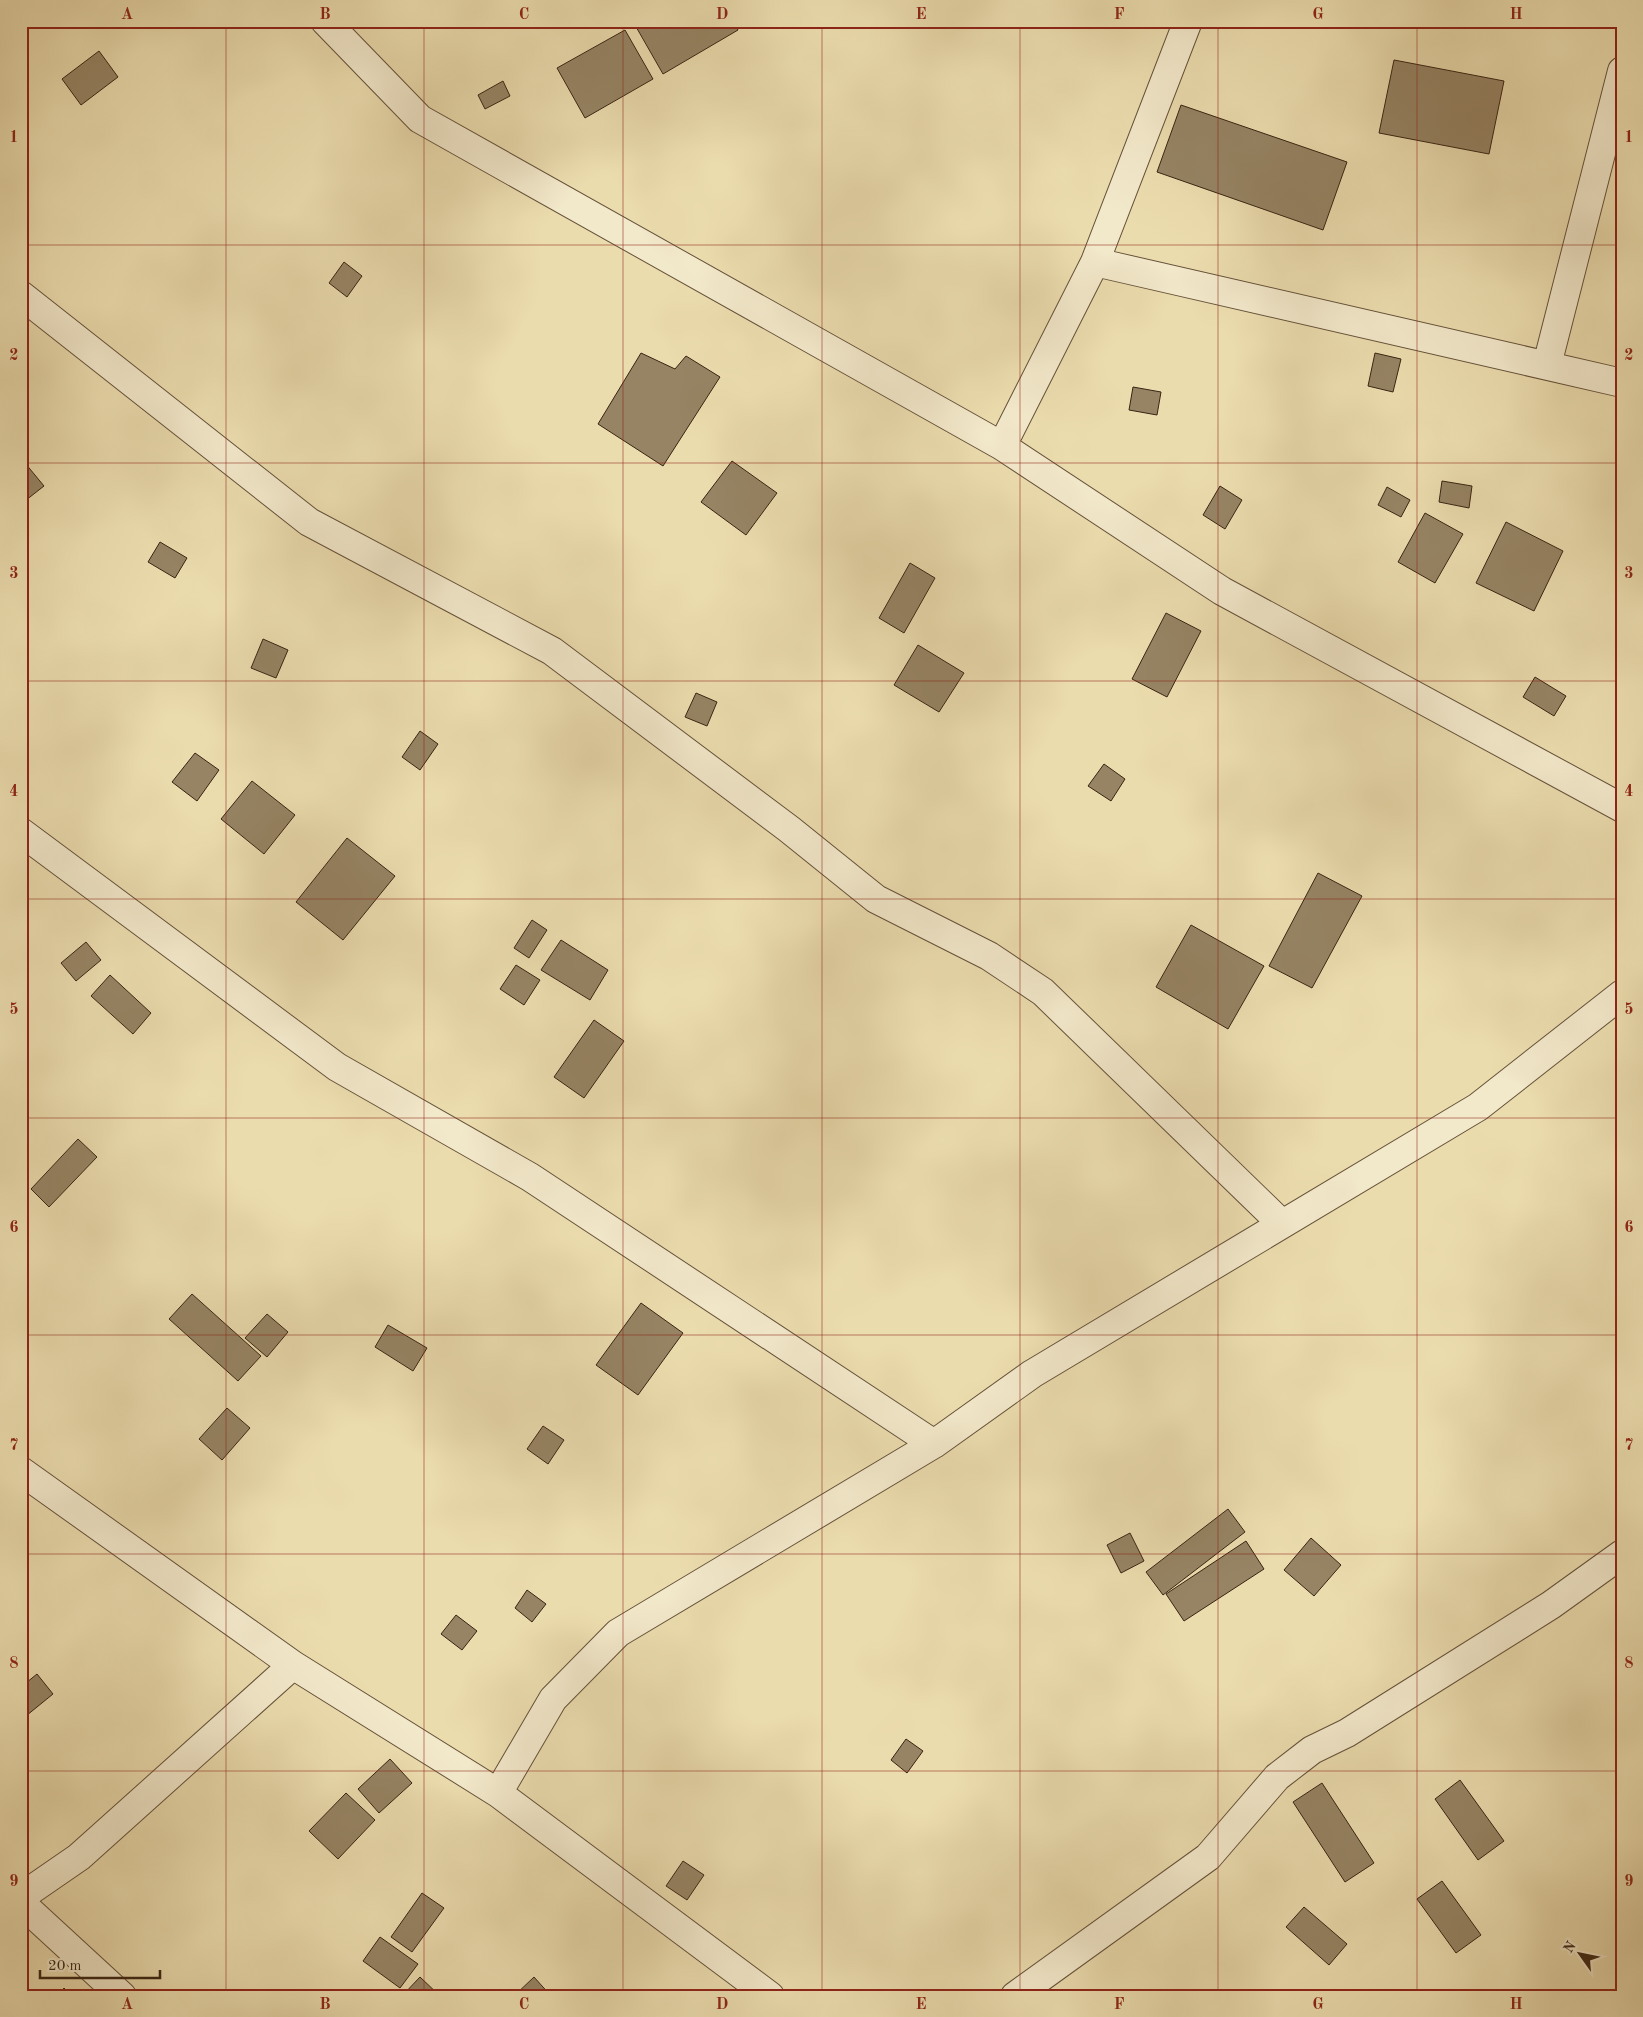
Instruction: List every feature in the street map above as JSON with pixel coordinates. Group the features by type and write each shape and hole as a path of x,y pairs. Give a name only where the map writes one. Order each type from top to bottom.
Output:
{"street":[{"path":"325,21 420,119 1002,446 1222,591 1622,808"},
{"path":"1002,446 1095,262 1188,21"},
{"path":"1547,365 1622,71"},
{"path":"1095,262 1622,383"},
{"path":"21,295 309,522 552,651 789,829 876,898 989,956 1043,992 1282,1224"},
{"path":"21,832 337,1067 530,1178 934,1444"},
{"path":"498,1793 553,1700 618,1633 934,1444 1032,1374 1478,1107 1622,994"},
{"path":"21,1471 293,1665 498,1793 770,1996"},
{"path":"1015,1996 1208,1857 1277,1777 1312,1750 1346,1733 1551,1606 1622,1554"},
{"path":"21,1897 79,1857 293,1665"},
{"path":"21,1903 122,1996"}],"building":[{"path":"642,21 733,21 738,30 663,74 635,25"},
{"path":"625,30 653,79 585,118 557,68"},
{"path":"99,51 118,77 81,105 62,79"},
{"path":"1394,60 1504,81 1489,154 1379,133"},
{"path":"503,81 510,96 485,109 478,95"},
{"path":"1181,105 1347,162 1323,230 1157,172"},
{"path":"344,262 362,276 347,297 329,283"},
{"path":"641,353 675,369 686,356 720,377 663,466 598,424"},
{"path":"1375,353 1401,359 1393,392 1368,386"},
{"path":"1133,387 1161,392 1157,415 1129,410"},
{"path":"732,461 777,493 746,535 701,502"},
{"path":"25,463 44,486 21,504 21,466"},
{"path":"1442,481 1472,486 1469,508 1439,502"},
{"path":"1220,486 1242,500 1225,529 1203,515"},
{"path":"1387,487 1410,500 1401,517 1378,505"},
{"path":"1425,513 1463,534 1435,583 1398,562"},
{"path":"1506,522 1563,551 1534,611 1476,583"},
{"path":"160,542 187,558 175,578 148,562"},
{"path":"910,563 935,578 904,633 879,618"},
{"path":"1166,613 1201,631 1167,697 1132,679"},
{"path":"263,639 288,650 276,678 251,668"},
{"path":"918,645 964,673 939,712 894,685"},
{"path":"1535,677 1566,696 1554,716 1523,697"},
{"path":"696,693 717,702 707,726 685,717"},
{"path":"420,731 438,744 420,770 402,757"},
{"path":"195,753 219,770 197,801 172,782"},
{"path":"1104,764 1125,779 1111,801 1088,786"},
{"path":"252,781 295,815 264,854 221,819"},
{"path":"347,838 395,876 343,940 296,902"},
{"path":"1318,873 1362,896 1312,988 1269,966"},
{"path":"532,920 547,930 529,958 514,948"},
{"path":"1191,925 1264,966 1228,1029 1156,987"},
{"path":"561,940 608,970 590,1000 541,970"},
{"path":"86,942 101,960 76,981 61,963"},
{"path":"516,965 540,980 524,1005 500,989"},
{"path":"110,975 151,1013 133,1034 91,996"},
{"path":"594,1020 624,1041 584,1098 554,1077"},
{"path":"78,1139 97,1157 49,1207 31,1189"},
{"path":"192,1294 261,1356 238,1381 169,1319"},
{"path":"641,1303 683,1333 638,1395 596,1365"},
{"path":"267,1314 288,1332 267,1357 245,1338"},
{"path":"388,1325 427,1348 413,1371 375,1347"},
{"path":"227,1408 250,1428 222,1460 199,1439"},
{"path":"543,1426 564,1440 548,1464 527,1449"},
{"path":"1228,1509 1245,1532 1163,1595 1146,1572"},
{"path":"1130,1533 1144,1561 1121,1573 1107,1545"},
{"path":"1311,1538 1341,1565 1314,1596 1284,1570"},
{"path":"1246,1541 1264,1569 1184,1621 1166,1594"},
{"path":"527,1590 546,1604 532,1622 515,1608"},
{"path":"456,1615 477,1631 462,1650 441,1634"},
{"path":"37,1674 53,1694 21,1720 21,1687"},
{"path":"906,1739 923,1751 907,1773 891,1760"},
{"path":"390,1759 412,1783 379,1813 358,1789"},
{"path":"1460,1780 1504,1841 1478,1860 1435,1799"},
{"path":"1322,1783 1374,1863 1345,1882 1293,1802"},
{"path":"346,1793 375,1820 338,1859 309,1831"},
{"path":"683,1861 704,1875 687,1900 666,1886"},
{"path":"1442,1881 1481,1935 1456,1953 1417,1899"},
{"path":"422,1893 444,1908 412,1952 391,1937"},
{"path":"1304,1907 1347,1944 1329,1965 1286,1927"},
{"path":"380,1937 418,1964 400,1988 363,1961"},
{"path":"420,1977 440,1996 402,1996"},
{"path":"534,1977 551,1996 514,1996"},
{"path":"64,1988 72,1996 57,1996"}]}
